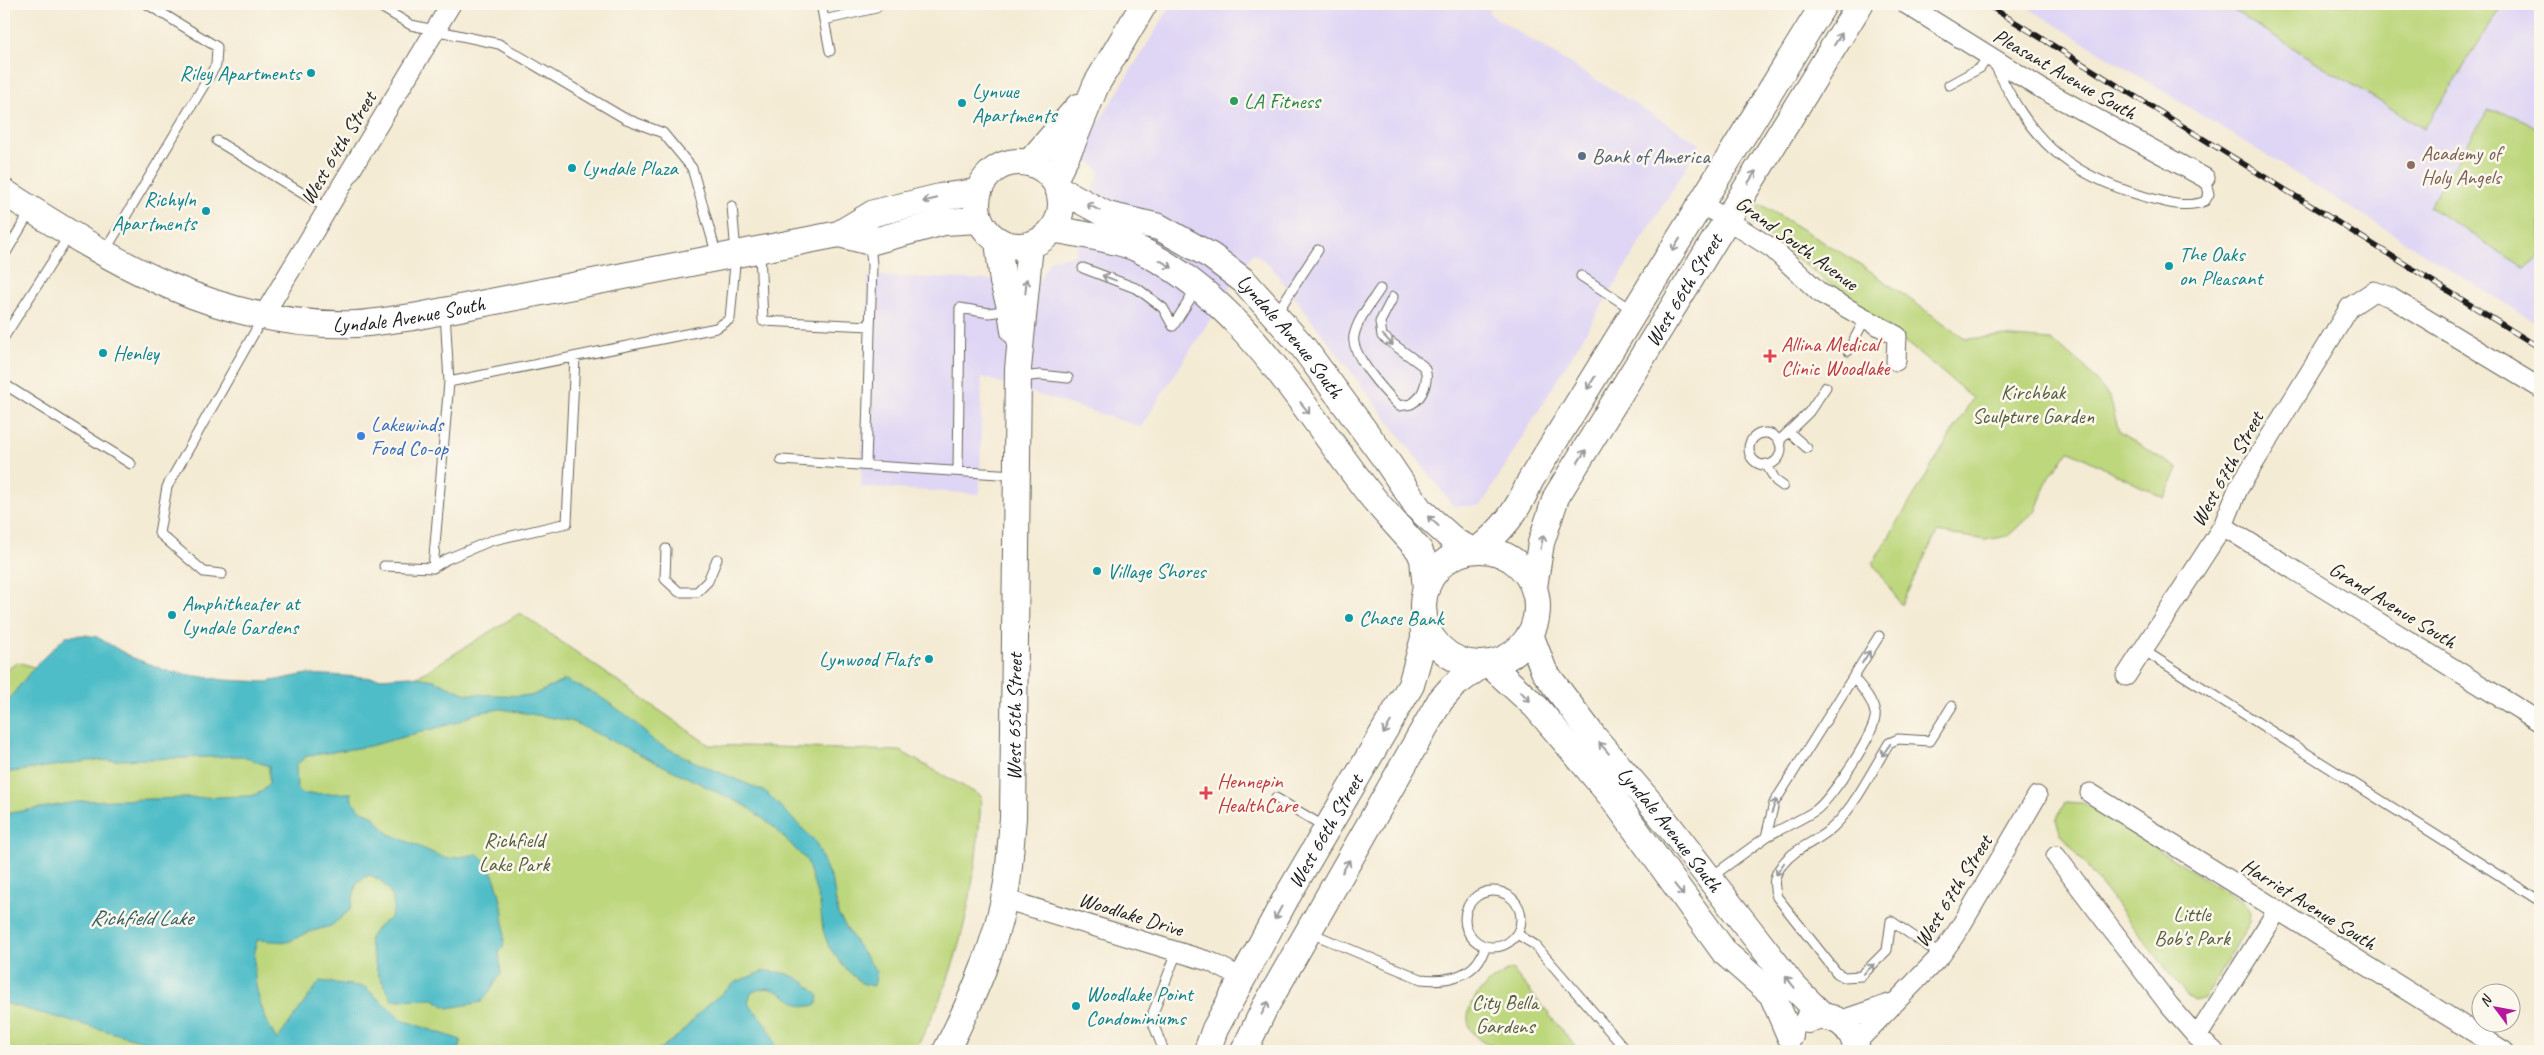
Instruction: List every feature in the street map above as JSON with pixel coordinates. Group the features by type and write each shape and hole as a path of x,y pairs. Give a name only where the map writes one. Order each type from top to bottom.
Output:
{"main road":[{"path":"1096,84 1056,185 1061,203 1059,217 1053,229 1047,236 1030,246 1008,246 998,241 984,228 980,220 977,206 978,192 984,181 998,168 1017,162 1029,163 1056,134 1096,84 1144,4"},
{"name":"West 66th Street","path":"1475,550 1505,527 1824,4"},
{"name":"West 66th Street","path":"1534,587 1541,544 1556,497 1860,4"},
{"name":"Lyndale Avenue South","path":"1029,163 1039,167 1056,185 1107,215 1159,227 1192,244 1244,281 1276,314 1386,460 1420,509 1457,543 1475,550"},
{"name":"Lyndale Avenue South","path":"4,192 103,254 143,276 194,296 263,316 302,321 356,324 445,310 839,234 874,213 940,197 978,192"},
{"name":"Lyndale Avenue South","path":"839,234 870,242 944,222 980,220"},
{"name":"Lyndale Avenue South","path":"1053,229 1135,247 1166,264 1198,286 1252,340 1363,486 1419,550 1423,559 1424,598"},
{"name":"West 65th Street","path":"998,241 1003,282 1011,310 1018,373"},
{"name":"West 65th Street","path":"946,1051 970,1002 992,943 1004,899 1013,818 1018,373 1030,246"},
{"path":"1475,550 1496,552 1512,560 1525,572 1534,587 1537,603 1536,619 1530,634 1517,651 1499,661 1486,664 1464,662 1447,654 1434,641 1425,625 1424,598 1433,575 1443,563 1456,555 1475,550"},
{"name":"West 66th Street","path":"1207,1051 1215,1029 1242,978 1411,685 1424,638 1424,598"},
{"name":"Lyndale Avenue South","path":"1530,634 1544,671 1558,690 1710,878 1792,986 1832,1019 1846,1027 1856,1047"},
{"name":"Lyndale Avenue South","path":"1486,664 1536,707 1612,797 1725,953 1772,994 1788,1044"},
{"name":"West 66th Street","path":"1244,1051 1264,1009 1440,701 1453,686 1486,664"},
{"path":"1630,823 1686,872 1710,878"},
{"name":"Lyndale Avenue South","path":"1788,1044 1796,1027 1804,1021 1832,1019"}],"street":[{"name":"West 64th Street","path":"263,316 451,4"},
{"name":"Pleasant Avenue South","path":"1906,4 1990,59 2205,178"},
{"name":"Grand South Avenue","path":"1702,204 1727,218 1773,249 1820,293 1898,336 1896,360"},
{"name":"West 67th Street","path":"2126,676 2223,526 2238,489 2350,307 2374,291 2390,297 2540,388"},
{"name":"Grand Avenue South","path":"2223,526 2540,722"},
{"name":"Harriet Avenue South","path":"2090,793 2504,1051"},
{"name":"West 67th Street","path":"1856,1047 1895,1002 1941,955 1959,929 2037,796"},
{"path":"2056,856 2169,1005 2197,1037 2214,1051"},
{"name":"Woodlake Drive","path":"1004,899 1211,962 1242,978"},
{"path":"2197,1037 2277,911"},
{"name":"West 67th Street","path":"1832,1019 1895,1002"}],"lane":[{"path":"103,254 216,65 217,47 147,4"},
{"path":"376,4 411,25 500,44 624,118 662,133 692,168 738,252 763,321 870,326"},
{"path":"820,4 830,51"},
{"path":"824,20 876,8 879,4"},
{"path":"1949,85 1980,68 1990,59 2020,113 2054,151 2081,172 2154,199 2168,203 2196,205 2205,201 2209,194 2205,178"},
{"path":"217,141 328,208"},
{"path":"449,382 716,328 730,319 738,252 732,206"},
{"path":"4,256 31,209"},
{"path":"4,337 70,234"},
{"path":"866,465 872,265 870,242"},
{"path":"1276,314 1318,250"},
{"path":"1083,268 1138,289 1163,308 1173,326 1198,286"},
{"path":"1581,276 1635,311"},
{"path":"1380,289 1354,337 1354,349 1385,392 1399,406 1411,404 1421,394 1427,380 1427,372 1423,366 1382,336 1380,322 1393,297"},
{"path":"958,470 960,308 989,314 1011,310"},
{"path":"433,568 449,382 445,310"},
{"path":"222,574 204,572 159,533 167,487 263,316"},
{"path":"1848,351 1865,319"},
{"path":"384,566 433,568 447,559 490,541 567,524 575,356"},
{"path":"1018,373 1068,378"},
{"path":"4,384 131,464"},
{"path":"1779,441 1809,412 1826,387"},
{"path":"1789,432 1807,448"},
{"path":"1767,433 1779,441 1781,446 1779,456 1766,464 1761,464 1753,458 1749,448 1753,439 1767,433"},
{"path":"781,460 1017,475"},
{"path":"1766,464 1776,481 1783,486"},
{"path":"666,548 665,579 679,592 697,592 708,581 717,559"},
{"path":"1766,837 1774,803 1879,636"},
{"path":"2143,650 2540,901"},
{"path":"1710,878 1766,837 1817,809 1830,796 1872,731 1876,714 1865,691 1853,677"},
{"path":"1941,955 1891,921 1887,950 1861,976 1844,977 1837,973 1777,897 1774,885 1776,875 1791,855 1821,837 1841,819 1889,743 1898,739 1930,740 1952,706"},
{"path":"1276,798 1327,828"},
{"path":"1486,891 1505,893 1513,898 1521,915 1517,934 1503,945 1485,946 1470,935 1465,918 1471,902 1478,895 1486,891"},
{"path":"1308,932 1421,979 1440,981 1462,976 1482,957 1485,946"},
{"path":"1517,934 1535,946 1627,1051"},
{"path":"1164,1051 1154,1026 1153,1013 1177,952"}],"shaded area":[{"path":"1172,4 1493,4 1488,13 1700,144 1481,506 1453,506 1269,264 1253,253 1141,427 982,377 980,494 861,487 868,276 1038,281 1051,259 1075,255 1100,171 1080,153"},
{"name":"Academy of Holy Angels","path":"2022,4 2540,4 2540,325"}],"green space":[{"path":"2223,4 2503,4 2424,129"},
{"path":"2488,110 2516,117 2540,131 2540,257 2525,268 2429,207"},
{"name":"Kirchbak Sculpture Garden","path":"1760,204 1863,266 1966,339 2001,336 2051,340 2085,367 2110,398 2119,432 2178,469 2164,498 2070,451 2049,476 2036,510 2008,536 1986,540 1937,532 1901,605 1873,563 1973,398 1918,352 1750,222"},
{"name":"Richfield Lake Park","path":"520,613 709,745 900,751 981,796 975,862 963,928 943,991 930,1022 914,1051 4,1051 4,672 18,662 295,753"},
{"name":"Little Bob's Park","path":"2065,802 2083,803 2247,905 2251,912 2250,922 2205,998 2195,1001 2188,997 2060,832 2056,820"},
{"name":"City Bella Gardens","path":"1512,969 1579,1051 1503,1051 1502,1047 1486,1044 1474,1035 1468,1021 1468,1013 1474,999 1488,984"}],"water":[{"name":"Richfield Lake","path":"85,635 97,637 131,657 170,672 224,680 267,682 307,674 379,678 411,676 434,680 467,694 531,696 565,680 596,694 629,717 655,742 693,761 766,792 815,841 833,884 838,914 857,945 877,972 874,986 861,983 844,967 829,947 823,930 820,904 807,861 775,828 746,806 571,721 501,709 476,713 458,722 370,746 307,756 296,765 297,789 304,794 351,793 352,801 362,811 372,815 388,833 447,859 478,854 486,862 497,884 503,911 504,937 503,948 499,950 501,974 482,1002 448,1008 433,999 392,1000 378,974 369,940 377,927 388,920 392,914 393,900 381,881 369,875 357,882 350,910 331,926 309,932 288,942 257,940 255,953 254,965 257,991 265,1017 277,1040 320,981 365,987 402,1020 461,1040 459,1051 180,1051 4,1003 4,814 83,801 251,796 263,791 269,783 269,766 240,756 89,761 4,773 4,705 36,665 66,636"},
{"path":"764,971 788,974 801,980 819,996 817,1004 808,1006 800,1005 770,989 761,989 751,993 748,1003 770,1031 775,1051 657,1051 679,1035 705,1007 736,982"}],"railway":[{"path":"1986,4 2540,348"}],"place":[{"name":"Riley Apartments","path":"311,73"},
{"name":"LA Fitness","path":"1234,101"},
{"name":"Lynvue Apartments","path":"962,103"},
{"name":"Bank of America","path":"1582,156"},
{"name":"Academy of Holy Angels","path":"2411,165"},
{"name":"Lyndale Plaza","path":"572,168"},
{"name":"Richyln Apartments","path":"206,211"},
{"name":"The Oaks on Pleasant","path":"2169,266"},
{"name":"Henley","path":"103,353"},
{"name":"Allina Medical Clinic Woodlake","path":"1770,356"},
{"name":"Lakewinds Food Co-op","path":"361,436"},
{"name":"Village Shores","path":"1097,571"},
{"name":"Amphitheater at Lyndale Gardens","path":"172,615"},
{"name":"Chase Bank","path":"1349,618"},
{"name":"Lynwood Flats","path":"929,659"},
{"name":"Hennepin HealthCare","path":"1206,793"},
{"name":"Woodlake Point Condominiums","path":"1076,1006"}]}
